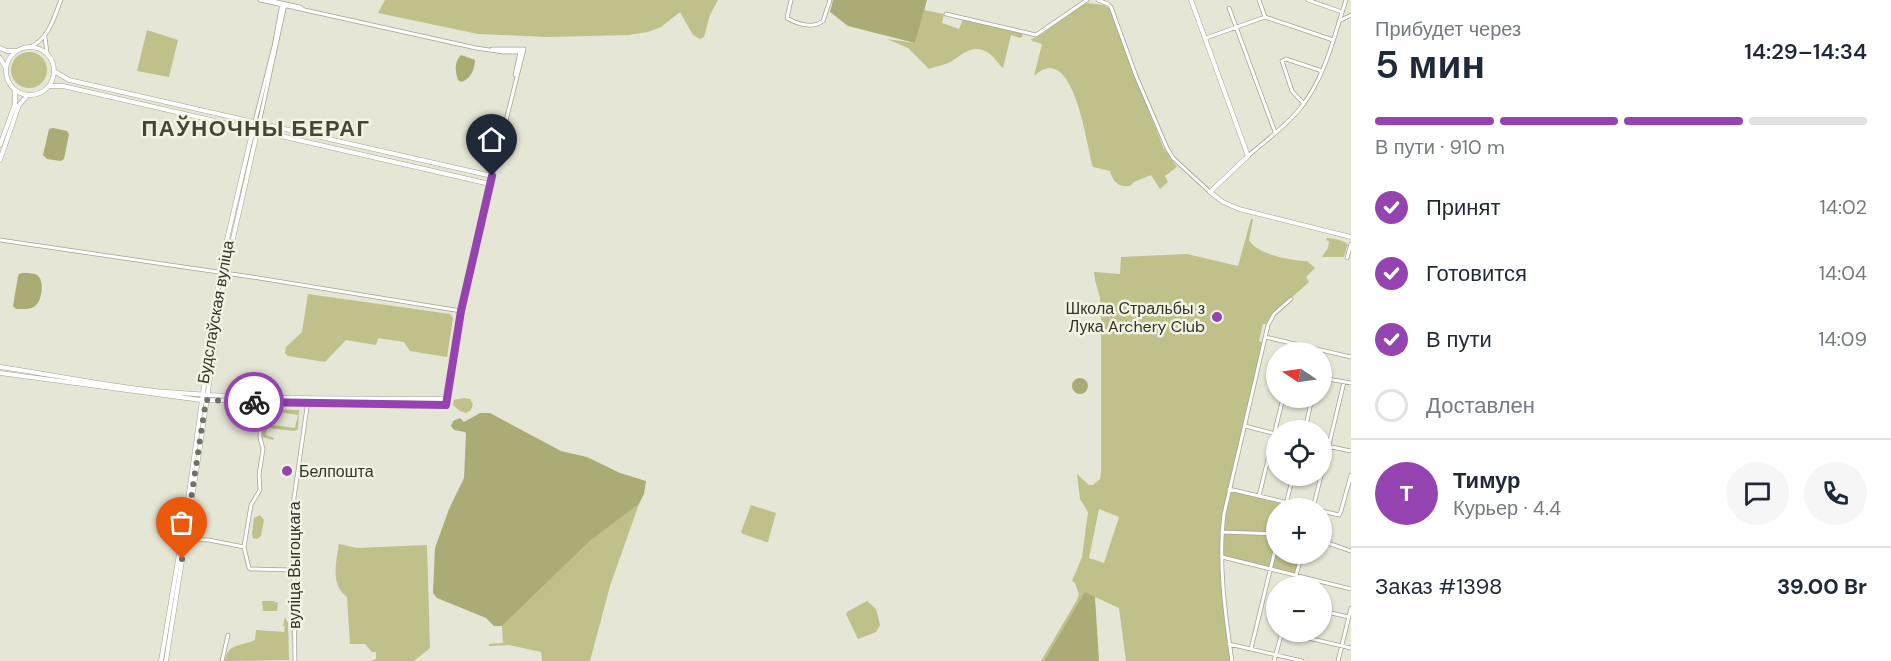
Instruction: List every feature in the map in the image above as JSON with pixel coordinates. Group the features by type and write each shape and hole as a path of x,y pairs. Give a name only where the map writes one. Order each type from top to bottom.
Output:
{"street":[{"path":"0,48 17,51 39,42 45,35 62,0"},
{"path":"0,367 145,390 308,400 446,405 461,311 522,51 486,49 260,0"},
{"path":"268,0 283,5"},
{"path":"791,0 787,16 790,20 809,26 816,26 823,21 830,0"},
{"path":"946,14 1036,35 1087,0"},
{"path":"1098,0 1111,7 1139,83 1173,158 1223,202 1239,209 1351,237"},
{"path":"1191,0 1248,156"},
{"path":"1259,0 1265,17"},
{"path":"1308,0 1342,12"},
{"path":"1210,192 1304,104 1322,71 1346,0"},
{"name":"Будслаўская вуліца","path":"163,661 222,273 283,5"},
{"path":"1229,8 1275,132"},
{"path":"1340,21 1351,15"},
{"path":"1206,38 1265,17 1333,40"},
{"path":"45,35 47,53"},
{"path":"30,47 41,49 52,61 54,71 49,86"},
{"path":"6,68 10,58 17,51"},
{"path":"0,58 6,68 8,82 15,91 28,95 39,93 49,86 63,86 490,184"},
{"path":"1304,104 1292,91 1282,61 1286,59 1322,71"},
{"path":"54,71 69,80 492,176"},
{"path":"0,145 15,104 15,91"},
{"path":"0,160 19,105 28,95"},
{"path":"0,240 461,311"},
{"path":"1347,258 1351,244"},
{"path":"1232,661 1222,557 1222,532 1229,489 1268,325 1274,314 1291,299"},
{"path":"1265,337 1351,357"},
{"path":"0,373 203,400 260,402 447,399"},
{"path":"1332,380 1351,383"},
{"path":"1332,430 1344,382"},
{"name":"Будслаўская вуліца","path":"163,661 185,540 203,400"},
{"name":"вуліца Выгоцкага","path":"295,661 292,570 294,498 308,400"},
{"path":"260,402 260,438 263,454 259,476 260,490 251,505 244,547 251,569 292,570"},
{"path":"1245,426 1266,432"},
{"path":"1332,447 1351,451"},
{"path":"1259,496 1266,469"},
{"path":"1332,513 1339,515 1341,512 1351,476"},
{"path":"1229,489 1268,498"},
{"path":"1222,532 1266,534"},
{"path":"185,540 209,540 244,547"},
{"path":"1332,544 1351,551"},
{"path":"1222,557 1296,576 1299,564"},
{"path":"1251,649 1271,564"},
{"path":"1332,585 1351,589"},
{"path":"1338,661 1351,608"},
{"path":"1332,613 1349,617"},
{"path":"222,661 228,634"},
{"path":"1274,661 1279,642"},
{"path":"1325,642 1351,648"},
{"path":"1229,644 1302,661"}],"green space":[{"path":"385,0 718,0 710,15 704,37 700,39 693,35 680,12 661,27 648,32 628,35 548,37 478,34 378,13"},
{"path":"833,0 927,0 915,43 848,26 830,12"},
{"path":"1087,3 1104,5 1109,8 1163,147 1177,167 1165,176 1168,182 1160,189 1151,175 1130,186 1122,186 1114,181 1110,171 1093,167 1082,118 1068,82 1059,71 1048,68 1034,76 1042,44 1031,39 1044,33 1072,11"},
{"path":"924,10 944,14 942,23 959,29 963,19 1021,33 1023,36 1020,38 1011,35 1003,68 990,54 975,49 950,62 929,69 908,48 887,39 915,43"},
{"path":"147,30 178,40 169,77 137,71"},
{"path":"29,52 42,57 47,70 42,83 29,88 16,83 11,70 16,57"},
{"path":"461,55 475,60 471,74 461,82 458,80 456,67"},
{"path":"49,129 67,131 69,134 64,159 61,161 47,159 43,155"},
{"path":"1251,219 1253,219 1249,240 1253,245 1275,256 1307,261 1315,268 1306,277 1309,282 1279,309 1268,324 1263,324 1259,341 1263,343 1229,489 1267,498 1266,564 1299,564 1296,576 1222,558 1231,661 1126,661 1119,608 1086,593 1044,661 1041,661 1079,594 1072,581 1082,557 1088,512 1080,499 1077,474 1089,485 1093,485 1100,479 1101,473 1101,315 1094,272 1120,274 1121,257 1187,254 1238,266","holes":["1099,509 1119,517 1104,563 1089,558"]},
{"path":"1327,238 1347,244 1349,247 1347,246 1344,257 1322,257 1328,248"},
{"path":"22,273 37,275 41,281 42,290 39,300 33,307 16,309 13,306 18,276"},
{"path":"308,294 450,314 453,318 447,357 410,351 404,342 378,338 376,345 346,340 325,362 288,356 285,353 286,347 302,332"},
{"path":"1077,378 1083,378 1088,386 1086,392 1077,394 1072,389 1072,383"},
{"path":"470,399 473,404 471,410 466,413 453,405 454,400"},
{"path":"262,409 299,410 298,429 295,431 267,428 266,435 274,438 273,440 263,437 261,430 266,424 295,428 298,415 273,411 264,411 264,413"},
{"path":"480,413 490,413 561,451 587,457 620,473 646,481 644,494 639,504 590,541 502,626 494,626 486,618 437,598 433,593 435,548 449,509 464,478 466,434 454,430 451,426 453,421 460,418 464,422"},
{"path":"639,504 610,586 590,661 542,661 541,652 509,645 489,646 489,644 503,643 502,626 590,541"},
{"path":"751,505 776,513 768,542 741,532"},
{"path":"260,515 264,520 261,536 257,539 253,538 252,534 254,518"},
{"path":"339,544 357,548 427,545 430,648 414,661 371,661 376,659 376,652 372,652 365,644 350,644 347,597 336,580"},
{"path":"1085,592 1095,597 1099,661 1044,661"},
{"path":"262,601 278,603 277,611 263,611"},
{"path":"867,601 876,609 880,625 876,632 858,639 846,614"},
{"path":"285,617 288,623 289,660 225,661 226,655 232,648 255,640 256,630 284,632"}],"way so far":[{"path":"182,559 206,400 254,402"}],"place":[{"name":"Школа Стральбы з Лука Archery Club","path":"1217,317"},
{"name":"Белпошта","path":"287,471"}],"district":[{"name":"ПАЎНОЧНЫ БЕРАГ","path":"256,128"}],"route":[{"path":"254,402 446,405 461,311 492,176"}]}
